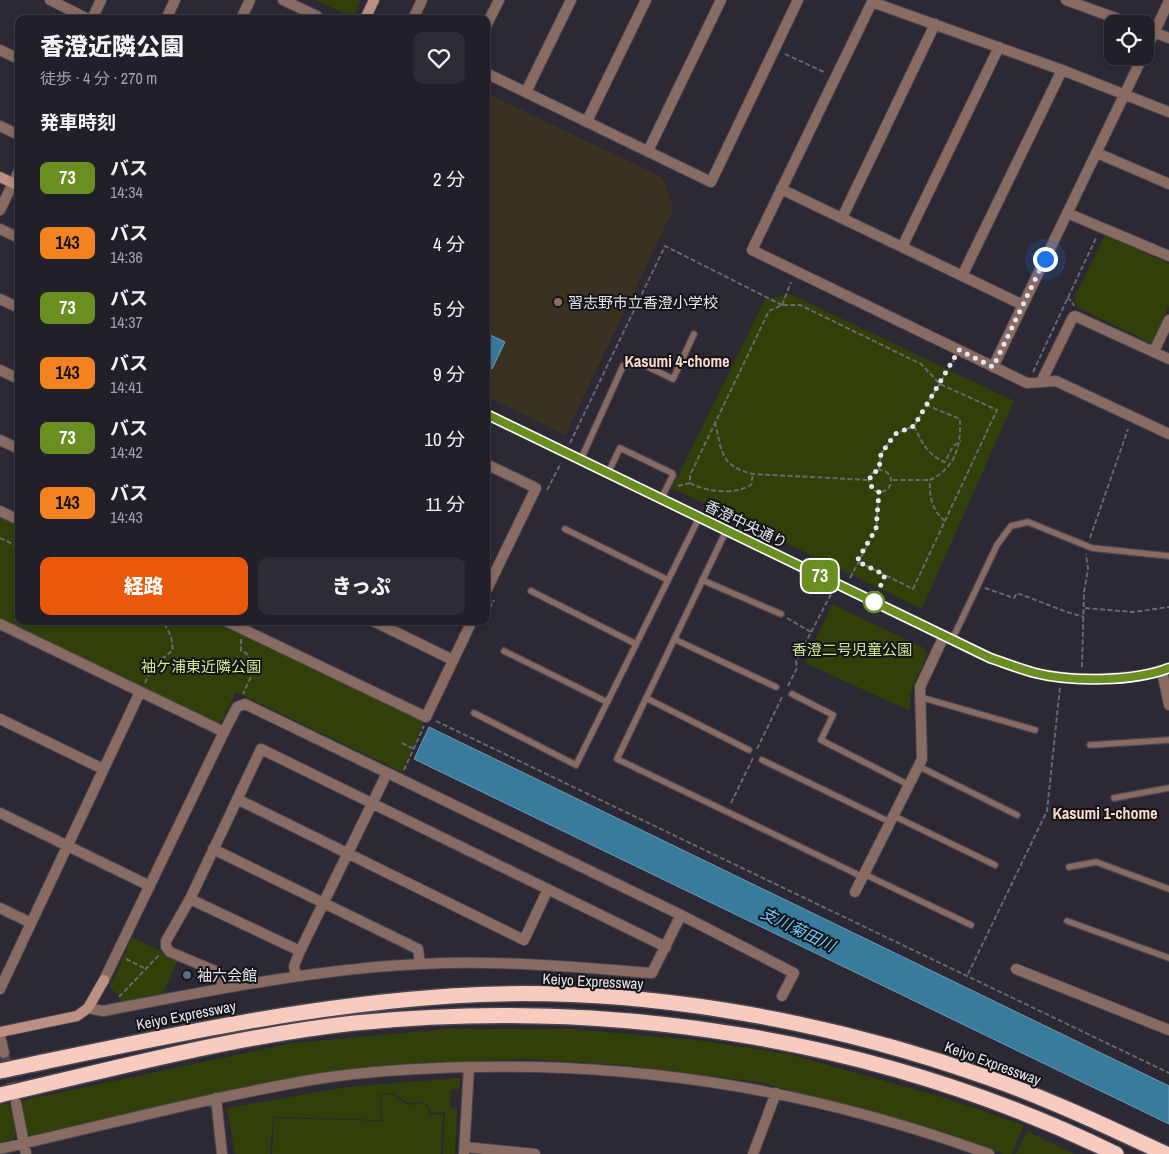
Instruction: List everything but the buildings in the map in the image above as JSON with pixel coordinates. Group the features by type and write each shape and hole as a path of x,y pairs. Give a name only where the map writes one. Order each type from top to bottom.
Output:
{"highway":[{"name":"Keiyo Expressway","path":"0,1071 206,1028 325,1008 454,996 563,995 618,999 736,1013 805,1025 869,1041 989,1078 1055,1104 1166,1154"},
{"path":"0,1095 230,1044 353,1024 470,1016 584,1017 688,1027 851,1057 906,1072 1017,1109 1116,1154"}],"street":[{"path":"50,0 82,15"},
{"path":"92,15 101,0"},
{"path":"168,15 175,0"},
{"path":"243,15 250,0"},
{"path":"284,0 315,15"},
{"path":"370,15 374,0"},
{"path":"415,15 422,0"},
{"path":"490,18 499,0"},
{"path":"526,92 571,0"},
{"path":"587,121 646,0"},
{"path":"648,151 721,0"},
{"path":"490,75 711,182 798,0"},
{"path":"1066,0 1107,15"},
{"path":"1169,112 1062,70 872,1 752,250 1027,383 1056,381 1169,434"},
{"path":"1154,24 1169,1"},
{"path":"842,218 935,24"},
{"path":"1154,32 1169,38"},
{"path":"902,247 999,47"},
{"path":"0,50 15,57"},
{"path":"993,367 1139,65"},
{"path":"962,276 1062,70"},
{"path":"0,126 15,133"},
{"path":"1097,153 1169,184"},
{"path":"0,177 15,184"},
{"path":"0,210 15,187"},
{"path":"781,189 1023,305"},
{"path":"1067,213 1169,256"},
{"path":"0,229 15,236"},
{"path":"0,299 15,306"},
{"path":"1041,382 1072,317 1077,316 1169,359"},
{"path":"1154,351 1169,320"},
{"path":"0,370 15,377"},
{"name":"香澄中央通り","path":"490,416 990,658 1035,673 1061,677 1099,678 1165,670"},
{"path":"0,440 15,447"},
{"path":"490,466 536,488 490,583"},
{"path":"0,511 15,518"},
{"path":"0,624 224,732"},
{"path":"381,625 453,660"},
{"path":"246,626 427,717 470,625"},
{"path":"855,892 922,759 920,687 948,638"},
{"path":"1165,670 1169,705"},
{"path":"0,989 66,845 140,692"},
{"path":"0,1032 77,1016 88,1008 104,980 224,732 238,707 245,704 681,915 794,973 782,996"},
{"path":"0,719 103,769"},
{"path":"224,988 218,972 170,952 166,947 166,941 190,899 260,749 666,947"},
{"path":"296,975 294,966 300,951 349,854 387,772"},
{"path":"237,799 524,940 548,889"},
{"path":"0,813 150,886"},
{"path":"213,850 418,948 420,964"},
{"path":"190,899 300,951"},
{"path":"0,908 31,923"},
{"path":"88,1008 103,1011 296,975 420,964 516,963 652,973 681,915"},
{"path":"1016,969 1169,1030"},
{"path":"0,1036 4,1053"},
{"path":"0,1149 25,1149 216,1098 353,1075 423,1068 531,1066 628,1072 728,1083 776,1093 930,1132 989,1154"},
{"path":"469,1067 464,1151 535,1154"},
{"path":"753,1154 776,1093"},
{"path":"216,1098 222,1154"},
{"path":"16,1103 25,1149"}],"lane":[{"path":"581,460 623,366 640,363 673,379 694,334"},
{"path":"608,473 620,448 672,473 673,475 661,499"},
{"path":"474,713 576,765 699,518"},
{"path":"948,638 978,586 1002,536 1011,526 1028,522 1092,548 1169,556"},
{"path":"564,529 668,580"},
{"path":"726,531 617,759 971,925"},
{"path":"702,580 781,614"},
{"path":"531,591 636,644"},
{"path":"674,640 776,687"},
{"path":"504,651 607,702"},
{"path":"792,694 833,715 821,740 909,785"},
{"path":"920,697 1035,730"},
{"path":"646,698 749,750"},
{"path":"1090,745 1169,740"},
{"path":"762,760 995,865"},
{"path":"918,766 1017,815"},
{"path":"1114,798 1169,788"},
{"path":"1069,867 1096,862 1169,889"},
{"path":"1067,921 1169,958"}],"path":[{"path":"775,49 835,77"},
{"path":"1027,383 1100,228"},
{"path":"569,445 665,246 782,305"},
{"path":"782,305 796,272"},
{"path":"690,483 690,475 769,311 782,305 800,305 920,364 940,384 997,410 913,589 857,561"},
{"path":"879,469 881,454 895,434 914,426 959,350"},
{"path":"892,480 930,480 946,470 961,441 960,419 926,405"},
{"path":"715,422 721,448 729,465 753,474 869,480"},
{"path":"914,426 921,442 937,459 945,462 952,446 961,441"},
{"path":"1089,540 1128,429"},
{"path":"879,469 886,471 892,480 888,489 879,492 873,489 869,480 872,473 879,469"},
{"path":"675,492 678,486 690,483 708,491 734,490 751,485 753,474"},
{"path":"930,480 932,503 936,512 945,521"},
{"path":"850,578 857,561 876,529 879,492"},
{"path":"0,538 15,545"},
{"path":"1082,667 1084,608 1088,569 1085,552"},
{"path":"978,586 1014,598 1017,593 1084,617"},
{"path":"727,812 797,668 796,662 831,593"},
{"path":"1084,608 1133,612 1169,607"},
{"path":"781,614 811,632"},
{"path":"140,692 152,667 174,650 171,636 165,625"},
{"path":"244,696 255,668 246,653 241,651 240,642 246,626"},
{"path":"968,974 1047,811 1060,685"},
{"path":"400,778 427,717 968,974 1169,1072"},
{"path":"402,743 414,749"},
{"path":"119,997 166,947"},
{"path":"127,960 146,969"}],"shaded area":[{"name":"習志野市立香澄小学校","path":"490,95 662,177 674,208 565,435 490,398"}],"green space":[{"path":"315,0 361,0 354,15 349,15"},
{"path":"1105,235 1169,264 1169,306 1151,343 1077,307 1074,298"},
{"path":"790,294 1014,401 922,609 672,488 765,300"},
{"name":"袖ケ浦東近隣公園","path":"0,516 15,523 15,625 225,625 424,722 402,772 236,692 222,721 216,723 0,618"},
{"name":"香澄二号児童公園","path":"832,604 924,648 927,655 910,693 910,711 805,663"},
{"path":"132,937 178,960 162,995 122,1004 119,997 110,987"},
{"path":"447,1029 573,1029 705,1041 788,1054 942,1097 1024,1125 1012,1154 1003,1154 954,1135 759,1082 622,1065 527,1059 415,1064 327,1073 211,1094 31,1136 27,1132 20,1101 293,1043"},
{"path":"460,1078 459,1089 451,1089 450,1108 457,1109 455,1154 443,1154 445,1112 431,1113 425,1102 408,1103 393,1093 380,1093 381,1120 273,1117 270,1154 235,1154 227,1108 347,1087"},
{"path":"381,1094 392,1094 407,1105 425,1103 430,1115 443,1114 441,1154 272,1154 274,1118 382,1121"},
{"path":"9,1103 16,1134 13,1139 0,1143 0,1105"},
{"path":"1027,1131 1074,1154 1016,1154"}],"water":[{"path":"490,335 505,342 492,369 490,368"},
{"name":"支川菊田川","path":"429,727 1169,1086 1169,1124 414,759"}],"tunnel":[{"path":"4,1053 14,1097"}],"bus line":[{"name":"73","path":"490,416 990,658 1035,673 1061,677 1099,678 1134,675 1162,671 1169,668"}],"place":[{"name":"習志野市立香澄小学校","path":"558,302"},
{"name":"袖六会館","path":"187,975"}],"district":[{"name":"Kasumi 4-chome","path":"677,361"},
{"name":"Kasumi 1-chome","path":"1105,813"}],"route":[{"path":"874,602 885,575 857,561 876,529 880,505 879,492 871,486 870,476 879,469 881,454 895,434 905,428 914,426 959,350 993,367 1045,259"}]}
